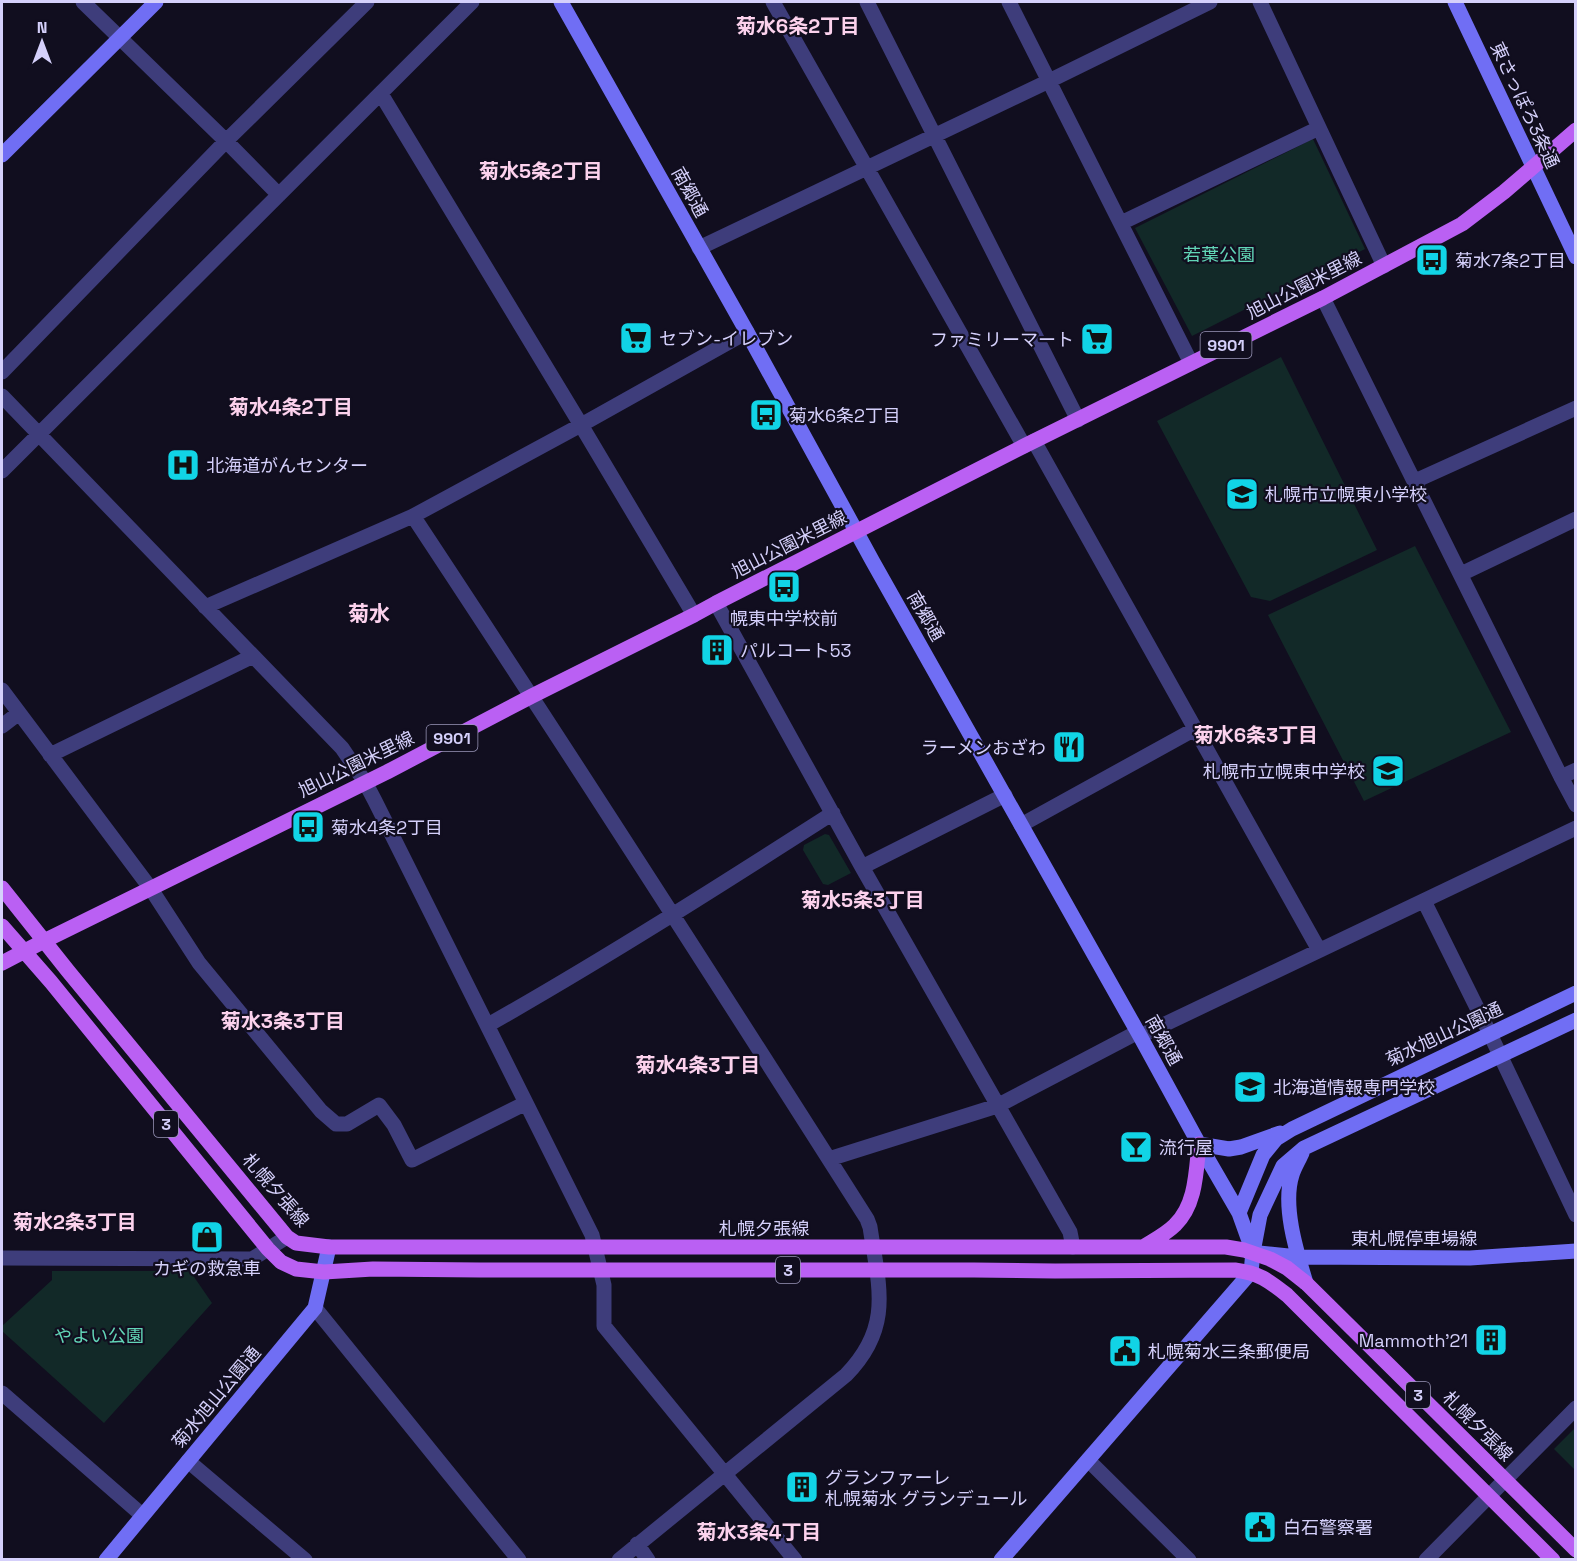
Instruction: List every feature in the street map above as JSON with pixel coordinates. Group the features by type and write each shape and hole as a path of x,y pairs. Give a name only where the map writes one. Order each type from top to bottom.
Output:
{"main road":[{"name":"旭山公園米里線","path":"2,963 44,940 365,782 1384,266 1462,224 1504,192 1575,130"},
{"name":"札幌夕張線","path":"2,888 287,1237 296,1243 329,1247 1226,1247 1253,1252 1287,1268 1305,1283 1575,1550"},
{"name":"3","path":"2,926 25,951 268,1249 281,1262 296,1269 324,1272 373,1269 1235,1270 1251,1272 1267,1280 1287,1295 1553,1560"},
{"path":"1143,1247 1174,1227 1187,1209 1195,1183 1199,1144"}],"street":[{"path":"83,2 279,195"},
{"path":"2,155 156,2"},
{"path":"2,372 226,141 367,2"},
{"path":"2,471 472,2"},
{"name":"南郷通","path":"561,2 1239,1213 1253,1252"},
{"path":"773,2 1195,729 1319,950"},
{"path":"867,2 1078,420"},
{"path":"1009,2 1191,363"},
{"path":"699,248 1210,2"},
{"path":"1260,2 1384,266"},
{"name":"東さっぽろ3条通","path":"1455,2 1575,257"},
{"path":"381,94 694,615"},
{"path":"1121,223 1319,128"},
{"path":"1323,298 1575,805"},
{"path":"206,607 412,516 747,332"},
{"path":"2,396 342,748 365,782 592,1235 604,1285 604,1326 795,1560"},
{"path":"1415,481 1575,408"},
{"path":"412,516 674,915 867,1219 873,1248 880,1290 876,1324 869,1345 857,1363 846,1375 619,1560"},
{"path":"1461,574 1575,519"},
{"path":"716,603 862,867 1070,1232 1073,1247"},
{"path":"50,755 253,656"},
{"path":"2,690 151,889 199,963 321,1111 336,1124 347,1124 379,1105 394,1125 412,1160 526,1103"},
{"path":"2,726 19,713"},
{"path":"1021,825 1195,729"},
{"path":"1561,777 1575,770"},
{"path":"862,867 1005,795"},
{"path":"488,1025 674,915 833,813"},
{"path":"829,1159 997,1106 1139,1034 1575,828"},
{"path":"1424,901 1490,1034 1575,1215"},
{"name":"菊水旭山公園通","path":"1239,1213 1263,1155 1276,1139 1292,1129 1575,993"},
{"path":"1001,1560 1251,1272 1260,1215 1283,1166 1305,1148 1575,1020"},
{"path":"1199,1144 1229,1149 1292,1129"},
{"path":"1305,1148 1291,1175 1289,1195 1292,1231 1305,1283"},
{"path":"2,1258 252,1259 287,1237"},
{"name":"菊水旭山公園通","path":"106,1560 315,1308 329,1247"},
{"name":"東札幌停車場線","path":"1253,1252 1298,1257 1470,1258 1575,1251"},
{"path":"315,1308 519,1560"},
{"path":"2,1393 142,1515"},
{"path":"1426,1560 1575,1408"},
{"path":"1088,1460 1189,1560"},
{"path":"188,1461 304,1560"},
{"path":"637,1544 648,1560"}],"green space":[{"name":"若葉公園","path":"1313,139 1365,249 1192,336 1135,228"},
{"path":"1281,357 1377,550 1270,601 1251,597 1157,421"},
{"path":"1415,546 1511,732 1364,801 1268,615"},
{"path":"825,834 829,835 851,873 828,885 823,884 803,850 804,845"},
{"name":"やよい公園","path":"52,1271 190,1271 212,1303 104,1423 2,1331 2,1326 52,1280"},
{"path":"1575,1428 1575,1470 1554,1449"}],"place":[{"name":"菊水7条2丁目","path":"1432,260"},
{"name":"セブン-イレブン","path":"636,338"},
{"name":"ファミリーマート","path":"1097,339"},
{"name":"菊水6条2丁目","path":"766,415"},
{"name":"北海道がんセンター","path":"183,465"},
{"name":"札幌市立幌東小学校","path":"1242,494"},
{"name":"幌東中学校前","path":"784,587"},
{"name":"パルコート53","path":"717,650"},
{"name":"ラーメンおざわ","path":"1069,747"},
{"name":"札幌市立幌東中学校","path":"1388,771"},
{"name":"菊水4条2丁目","path":"308,827"},
{"name":"北海道情報専門学校","path":"1250,1087"},
{"name":"流行屋","path":"1136,1147"},
{"name":"カギの救急車","path":"207,1237"},
{"name":"Mammoth'21","path":"1491,1340"},
{"name":"札幌菊水三条郵便局","path":"1125,1351"},
{"name":"グランファーレ 札幌菊水 グランデュール","path":"802,1487"},
{"name":"白石警察署","path":"1260,1527"}],"district":[{"name":"菊水6条2丁目","path":"798,26"},
{"name":"菊水5条2丁目","path":"541,171"},
{"name":"菊水4条2丁目","path":"291,407"},
{"name":"菊水","path":"369,613"},
{"name":"菊水6条3丁目","path":"1256,735"},
{"name":"菊水5条3丁目","path":"863,900"},
{"name":"菊水3条3丁目","path":"283,1021"},
{"name":"菊水4条3丁目","path":"698,1065"},
{"name":"菊水2条3丁目","path":"75,1222"},
{"name":"菊水3条4丁目","path":"759,1532"}]}
